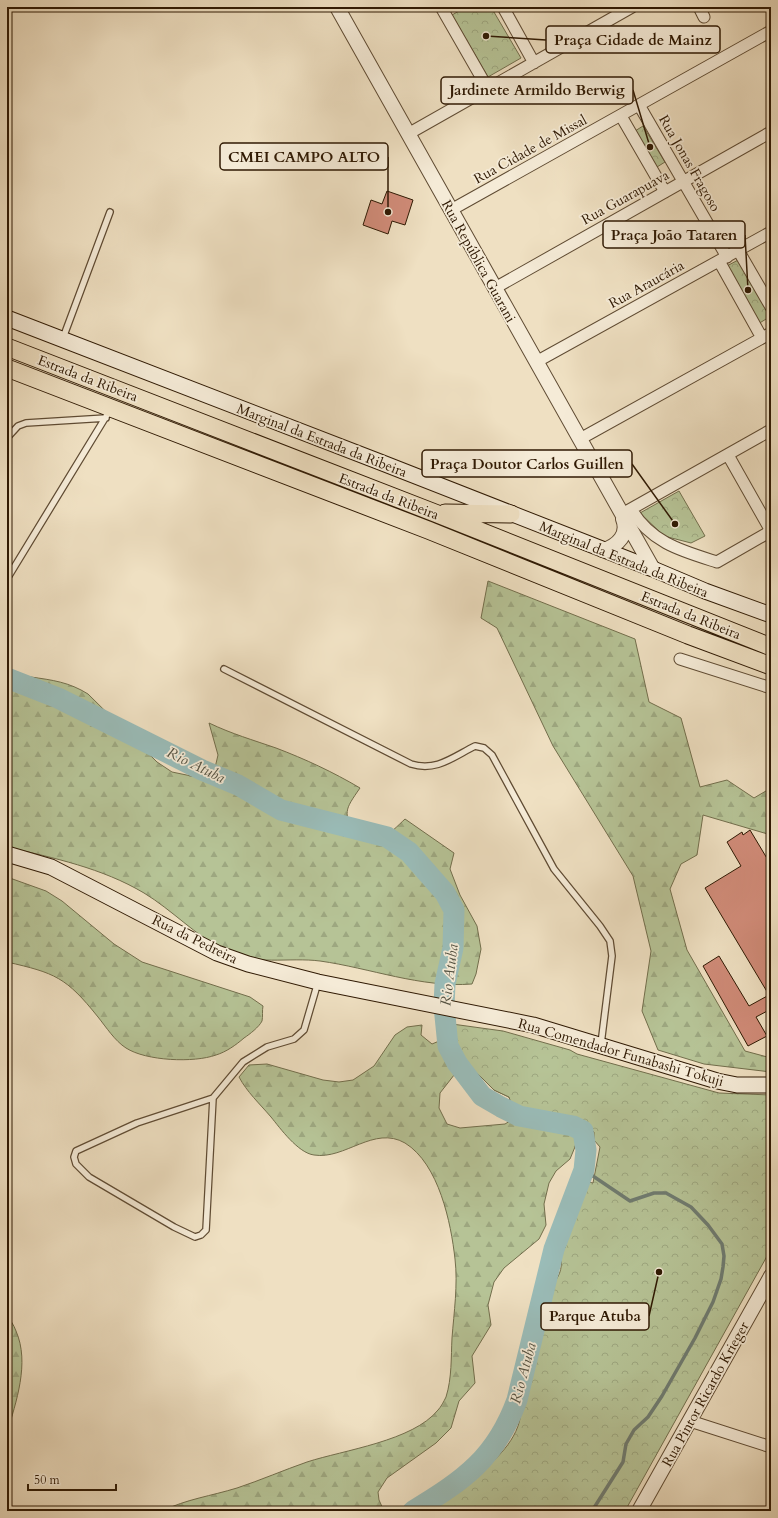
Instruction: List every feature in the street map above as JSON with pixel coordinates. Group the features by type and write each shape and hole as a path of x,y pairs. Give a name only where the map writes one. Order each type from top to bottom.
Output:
{"main road":[{"name":"Marginal da Estrada da Ribeira","path":"7,318 380,462 653,569 705,591 771,615"},
{"name":"Estrada da Ribeira","path":"7,347 435,513 771,647"},
{"name":"Estrada da Ribeira","path":"7,368 108,413 428,530 688,635 771,666"},
{"path":"435,513 511,514"},
{"name":"Rua da Pedreira","path":"7,854 51,867 217,953 248,964 318,982 416,1002"},
{"name":"Rua Comendador Funabashi Tokuji","path":"416,1002 471,1011 533,1025 717,1081 736,1085 771,1085"}],"street":[{"name":"Rua República Guarani","path":"337,7 580,439 626,512 653,569"},
{"path":"503,7 534,63"},
{"path":"408,134 632,7"},
{"path":"446,9 488,89"},
{"name":"Rua Cidade de Missal","path":"451,210 771,31"},
{"name":"Rua Jonas Fragoso","path":"639,105 683,182 723,259 767,335"},
{"path":"621,116 665,192"},
{"name":"Rua Guarapuava","path":"494,288 771,132"},
{"name":"Rua Araucária","path":"536,362 771,232"},
{"path":"738,250 771,307"},
{"path":"580,439 767,335"},
{"path":"728,455 771,531 717,562 665,544 637,519 626,512 771,430"},
{"name":"Rua República Guarani","path":"603,550 618,544 623,537 626,512"},
{"path":"680,659 771,688"},
{"name":"Rua Pintor Ricardo Krieger","path":"639,1511 771,1276"},
{"path":"690,1421 771,1447"}],"lane":[{"path":"62,340 110,212"},
{"path":"7,438 18,426 26,423 108,413"},
{"path":"7,579 108,413"},
{"path":"224,669 411,764 423,768 435,767 476,746 484,748 492,755 554,869 600,926 610,941 612,956 601,1046"},
{"path":"213,1098 206,1230 201,1235 195,1237 174,1228 89,1177 76,1164 74,1157 76,1151 137,1123 213,1098 243,1062 267,1047 294,1039 304,1030 318,982"}],"green space":[{"path":"466,7 491,7 521,58 488,77 452,15"},
{"path":"643,126 665,162 657,167 635,131"},
{"path":"740,259 771,312 771,316 758,324 725,267"},
{"path":"679,491 705,536 691,543 664,536 640,513"},
{"path":"488,581 635,639 649,702 681,718 700,787 727,780 754,798 771,788 771,835 703,815 697,855 681,864 670,889 687,950 745,1051 771,1058 771,1072 704,1064 658,1050 642,1011 651,951 633,876 553,746 497,628 481,618"},
{"path":"31,677 67,684 88,694 157,762 172,772 201,778 214,772 218,755 209,723 234,734 298,757 329,771 360,788 347,811 348,822 354,837 370,841 382,838 405,819 454,853 450,869 460,895 477,926 481,949 476,974 472,984 434,983 396,977 320,961 260,960 236,956 214,945 164,907 128,884 95,870 7,847 7,679"},
{"path":"7,877 46,891 62,901 114,944 142,962 250,997 263,1006 262,1021 259,1026 231,1048 220,1054 207,1058 183,1060 157,1058 145,1056 126,1048 114,1038 87,1004 68,985 48,974 7,962"},
{"path":"452,1024 604,1112 594,1140 594,1132 590,1129 590,1136 577,1142 570,1159 556,1171 549,1183 544,1204 546,1225 539,1239 504,1268 494,1282 488,1305 491,1325 472,1356 475,1383 459,1401 451,1428 436,1443 387,1478 378,1492 379,1500 384,1511 162,1511 190,1501 237,1488 307,1462 395,1437 412,1430 427,1421 442,1404 448,1390 450,1375 456,1269 446,1212 435,1179 427,1165 417,1153 405,1143 393,1139 382,1138 371,1140 337,1153 326,1155 314,1155 308,1153 296,1145 284,1133 249,1093 239,1077 249,1065 267,1064 323,1080 339,1082 353,1080 374,1066 395,1035 407,1027 422,1025 421,1035 432,1044 451,1036 449,1028","holes":["465,1061 494,1090 509,1097 512,1106 520,1111 515,1118 505,1124 460,1128 447,1124 439,1108 440,1093"]},
{"path":"452,1024 503,1031 570,1050 577,1054 719,1093 771,1095 771,1249 625,1511 424,1511 452,1493 451,1489 460,1482 475,1474 479,1474 508,1445 518,1427 521,1407 525,1403 550,1302 546,1297 548,1285 553,1284 560,1273 560,1253 566,1247 561,1243 565,1231 571,1231 580,1192 588,1182 593,1183 600,1147 594,1140 594,1132 586,1124 568,1118 521,1112 512,1106 509,1097 494,1090 465,1061 453,1046 449,1028"},
{"path":"7,1315 16,1331 20,1343 22,1369 17,1396 7,1433"}],"building":[{"path":"387,191 413,200 405,225 392,221 388,234 363,225 371,200 382,204"},
{"path":"750,830 771,865 771,1009 756,1017 767,1036 748,1046 703,966 719,956 749,1006 769,995 705,888 741,866 727,842 742,832 743,835"}],"waterway":[{"name":"Rio Atuba","path":"7,678 58,698 202,770 238,785 281,810 387,837 409,852 445,893 454,910 453,948 445,984 444,1006 448,1046 457,1063 482,1096 501,1107 519,1116 573,1126 583,1131 586,1150 584,1170 554,1249 517,1400 509,1420 499,1437 476,1466 448,1489 413,1511"},
{"path":"584,1170 630,1201 654,1193 666,1193 691,1207 708,1225 722,1244 724,1256 721,1279 713,1302 695,1338 662,1396 648,1417 634,1430 626,1444 623,1462 592,1511"}],"place":[{"name":"Praça Cidade de Mainz","path":"486,36"},
{"name":"Jardinete Armildo Berwig","path":"650,147"},
{"name":"CMEI CAMPO ALTO","path":"388,212"},
{"name":"Praça João Tataren","path":"748,290"},
{"name":"Praça Doutor Carlos Guillen","path":"675,524"},
{"name":"Parque Atuba","path":"659,1272"}]}
